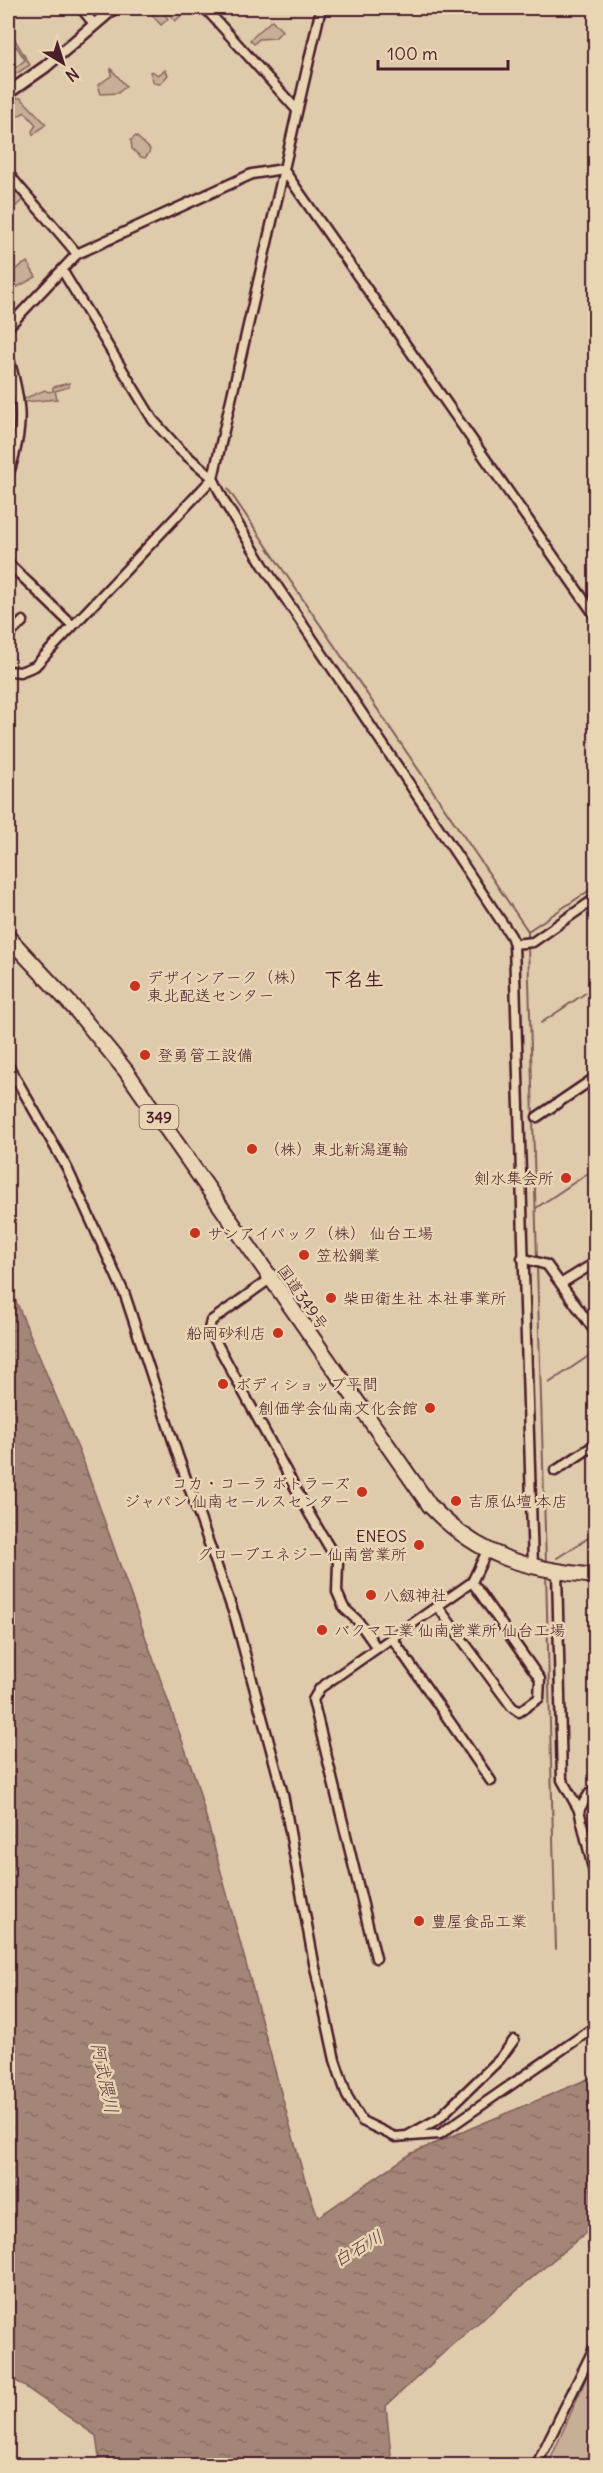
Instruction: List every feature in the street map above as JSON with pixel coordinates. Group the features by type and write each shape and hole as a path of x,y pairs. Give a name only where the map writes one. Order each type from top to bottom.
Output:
{"highway":[{"name":"国道349号","path":"8,938 76,1010 126,1071 430,1506 464,1536 487,1551 510,1561 594,1579"}],"street":[{"path":"81,8 94,24"},
{"path":"8,93 45,67 114,8"},
{"path":"206,8 296,109"},
{"path":"8,671 20,672 35,666 213,478 321,8"},
{"path":"8,327 77,254 252,174 283,169"},
{"path":"283,169 596,617"},
{"path":"8,173 26,197 53,224 77,254"},
{"path":"62,270 157,426 178,449 213,478 225,503 263,565 516,943 535,1567"},
{"path":"8,355 18,392 20,413 15,455 8,476"},
{"path":"8,562 72,625"},
{"path":"8,636 23,621"},
{"path":"516,943 532,942 596,898"},
{"path":"8,1065 68,1168 133,1317 178,1456 235,1617 267,1732 292,1839 335,2060 347,2096 362,2121 395,2137 440,2134 596,2026"},
{"path":"537,1117 596,1077"},
{"path":"524,1258 547,1265 562,1283 596,1334"},
{"path":"562,1283 596,1262"},
{"path":"270,1279 212,1321 209,1329 338,1562 337,1592 344,1608 358,1621 377,1648"},
{"path":"555,1471 596,1444"},
{"path":"376,1958 313,1700 320,1688 472,1582 487,1551"},
{"path":"555,1571 562,1780 579,1810 596,1881"},
{"path":"438,1607 512,1707 519,1712 539,1698 540,1679 472,1582"},
{"path":"392,1638 491,1781"},
{"path":"579,1810 589,1794 596,1789"},
{"path":"395,2137 407,2136 438,2119 500,2059 514,2040"},
{"path":"536,2466 596,2344"}],"shaded area":[{"path":"161,8 191,8 175,21 168,13 165,15 168,19 161,25 152,15"},
{"path":"272,20 282,31 275,38 259,39 254,44 250,40"},
{"path":"8,28 30,65 8,79 8,70 12,70 25,60 16,46 8,52"},
{"path":"111,69 126,86 118,93 101,94 98,85 111,76"},
{"path":"165,70 168,75 160,84 154,83 150,72 158,75"},
{"path":"21,98 46,124 33,135 32,131 36,125 25,112 13,119 8,116 8,101"},
{"path":"136,136 150,149 145,158 132,149 131,140"},
{"path":"11,180 26,197 16,206 8,200 8,183"},
{"path":"27,262 36,277 8,292 8,274"},
{"path":"69,383 69,387 55,391 57,399 25,402 23,399 45,390 53,391 53,387"},
{"path":"595,2358 595,2465 548,2465"}],"water":[{"path":"8,1282 84,1463 196,1780 304,2177 318,2217 412,2153 595,2076 595,2225 453,2344 386,2406 392,2465 100,2465 96,2436 8,2375"}],"waterway":[{"path":"228,489 528,931 528,939"},
{"path":"528,931 596,886"},
{"path":"528,945 537,1260"},
{"path":"541,1023 596,986"},
{"path":"536,1208 596,1168"},
{"path":"537,1265 546,1563"},
{"path":"549,1383 596,1351"},
{"path":"557,1558 596,1533"},
{"path":"546,1574 556,1949"}],"place":[{"name":"デザインアーク（株） 東北配送センター","path":"135,986"},
{"name":"登勇管工設備","path":"145,1055"},
{"name":"（株）東北新潟運輸","path":"252,1149"},
{"name":"剣水集会所","path":"566,1178"},
{"name":"サンアイパック（株） 仙台工場","path":"195,1233"},
{"name":"笠松鋼業","path":"304,1255"},
{"name":"柴田衛生社 本社事業所","path":"331,1298"},
{"name":"船岡砂利店","path":"278,1333"},
{"name":"ボディショップ平間","path":"223,1384"},
{"name":"創価学会仙南文化会館","path":"430,1408"},
{"name":"コカ・コーラ ボトラーズ ジャパン 仙南セールスセンター","path":"362,1492"},
{"name":"吉原仏壇 本店","path":"456,1501"},
{"name":"ENEOS グローブエネジー 仙南営業所","path":"419,1545"},
{"name":"八劔神社","path":"371,1595"},
{"name":"バクマ工業 仙南営業所 仙台工場","path":"322,1630"},
{"name":"豊屋食品工業","path":"419,1921"}],"district":[{"name":"下名生","path":"354,978"}],"water label":[{"name":"阿武隈川","path":"105,2078"},
{"name":"白石川","path":"358,2248"}]}
